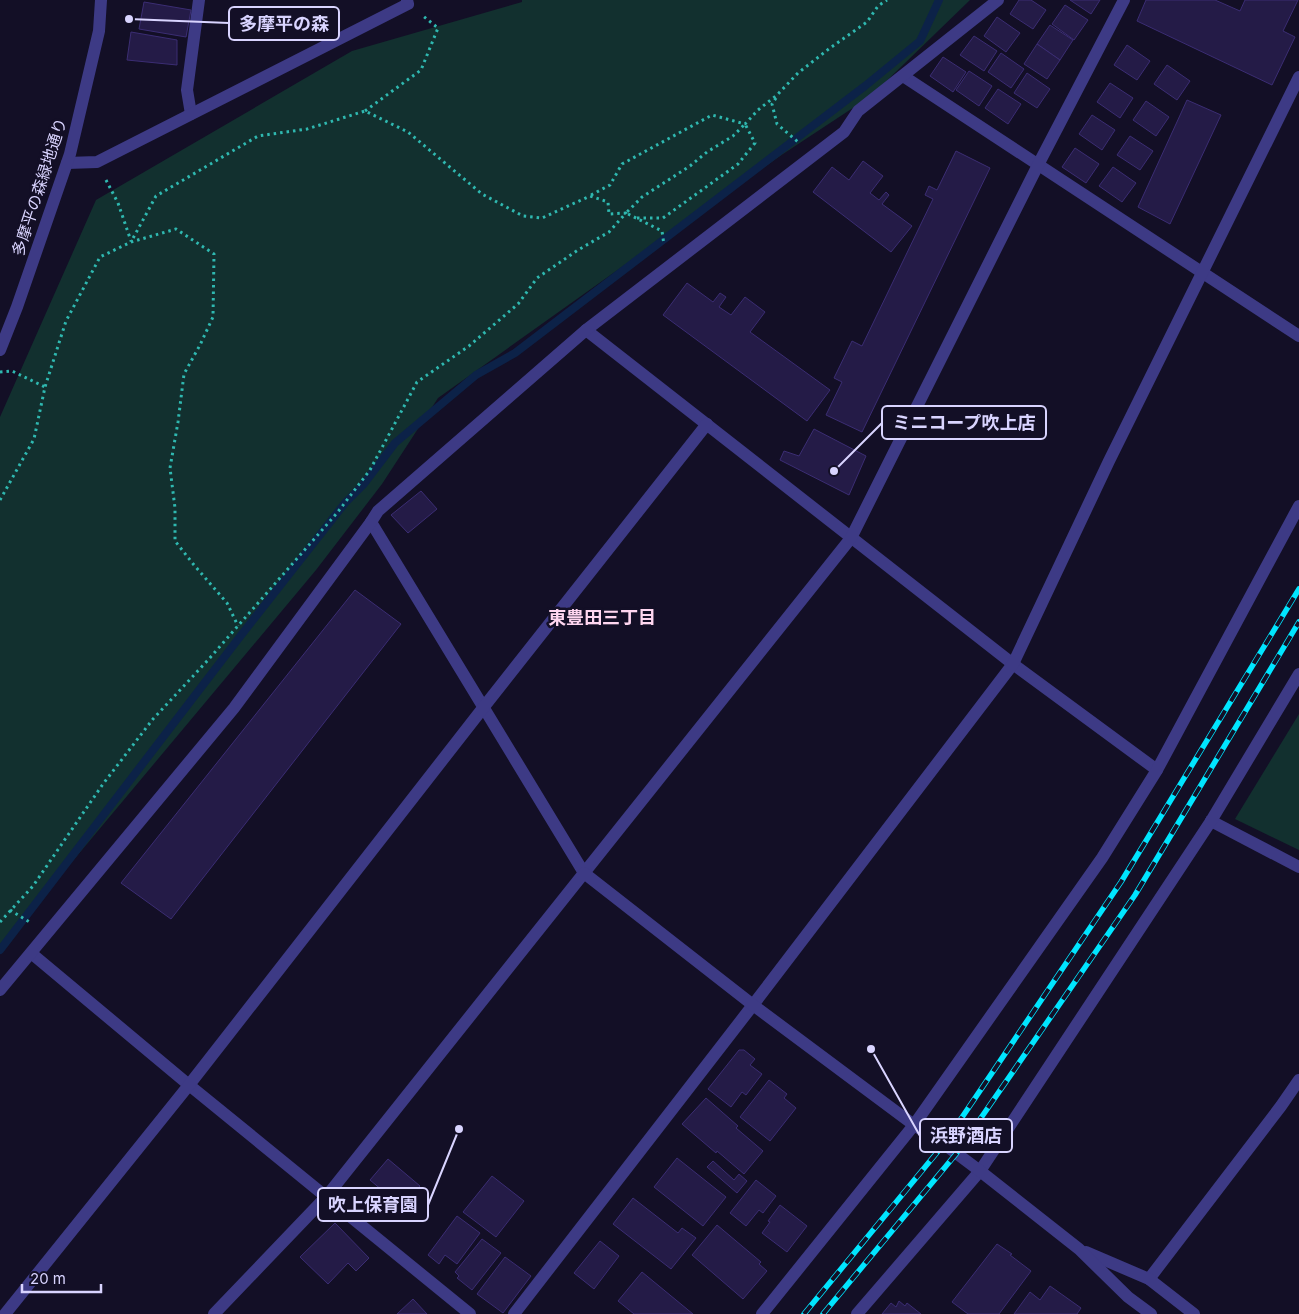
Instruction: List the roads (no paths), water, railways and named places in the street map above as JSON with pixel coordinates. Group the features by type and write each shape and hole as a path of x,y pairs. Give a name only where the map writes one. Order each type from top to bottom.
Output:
{"street":[{"name":"多摩平の森緑地通り","path":"0,350 17,307 67,163 99,31 101,0"},
{"path":"191,114 187,90 199,0"},
{"path":"0,990 234,708 378,511 586,330 844,132 858,112 998,0"},
{"path":"214,1314 326,1197 851,538 1038,165 1124,0"},
{"path":"67,163 97,162 408,2"},
{"path":"903,76 1299,336"},
{"path":"514,1314 1013,664 1109,461 1299,77"},
{"path":"586,330 1013,664 1157,770"},
{"path":"5,1314 189,1085 707,424"},
{"path":"762,1314 914,1125 1102,858 1157,770 1299,506"},
{"path":"371,522 584,873 753,1005 914,1125 944,1144 980,1171 1079,1249 1128,1297 1151,1314"},
{"path":"857,1314 980,1171 1211,821 1299,674"},
{"path":"1211,821 1299,866"},
{"path":"32,953 189,1085 470,1314"},
{"path":"1149,1280 1299,1080"},
{"path":"1079,1249 1149,1280 1194,1314"}],"waterway":[{"path":"0,950 242,634 345,503 363,485 395,443 476,375 515,353 865,86 920,41 939,0"}],"railway":[{"path":"804,1314 944,1144 1121,882 1299,589"},
{"path":"823,1314 956,1154 1135,895 1299,622"}],"place":[{"name":"多摩平の森","path":"129,19"},
{"name":"ミニコープ吹上店","path":"834,471"},
{"name":"浜野酒店","path":"871,1049"},
{"name":"吹上保育園","path":"459,1129"}],"district":[{"name":"東豊田三丁目","path":"602,617"}]}
